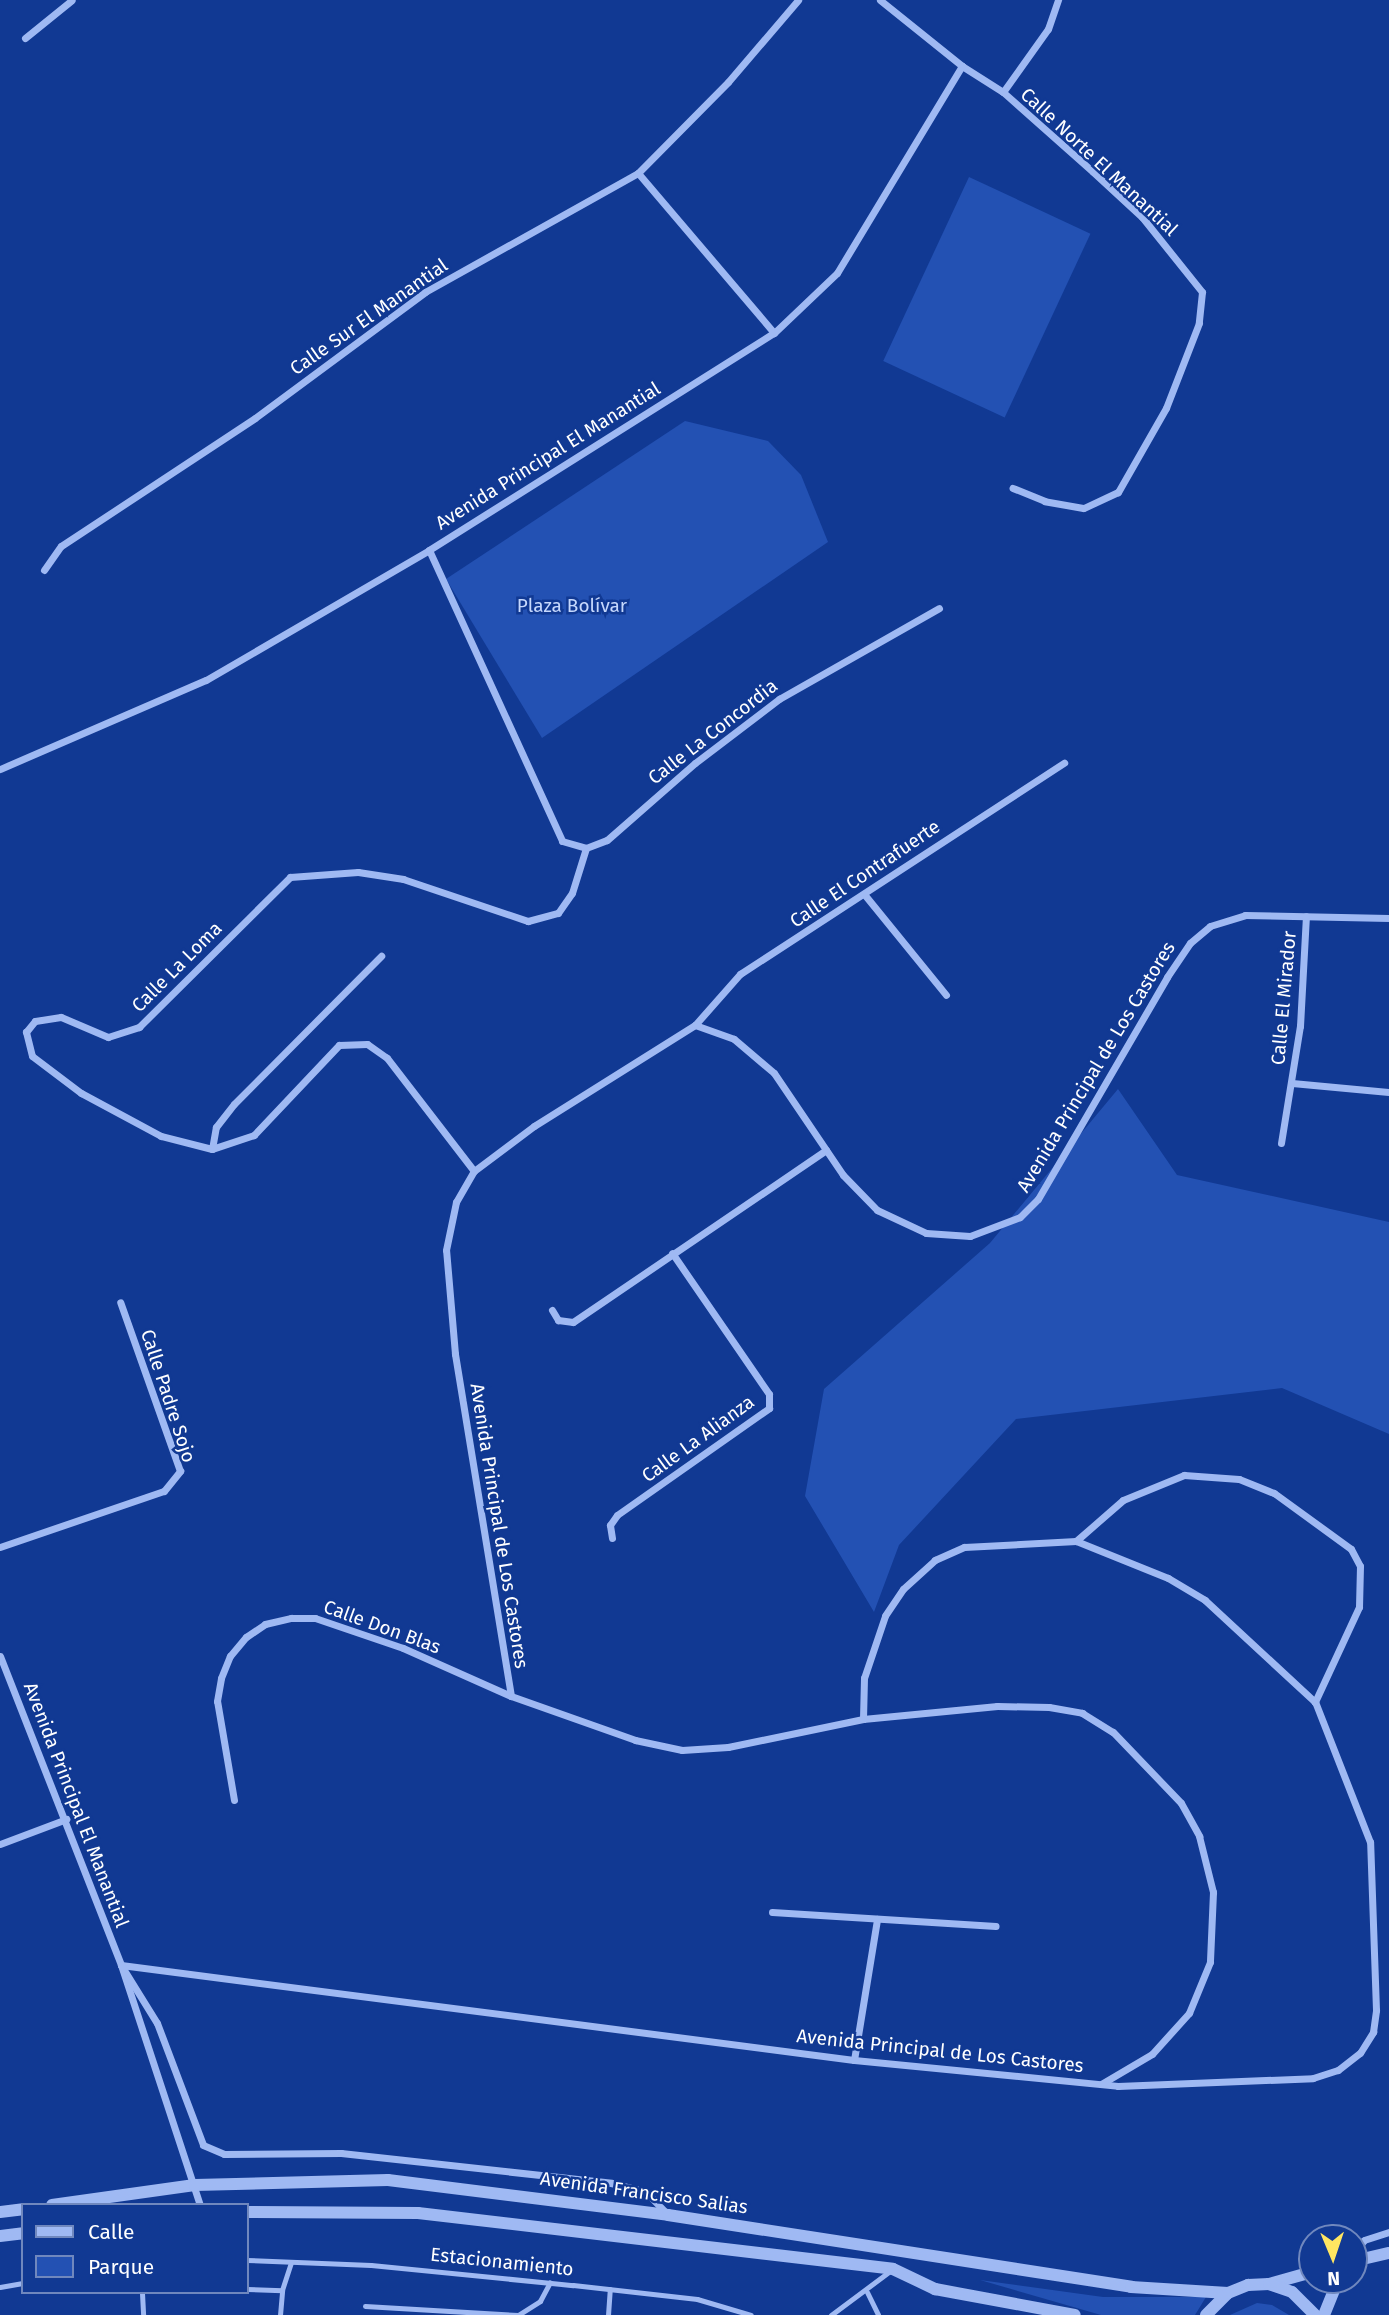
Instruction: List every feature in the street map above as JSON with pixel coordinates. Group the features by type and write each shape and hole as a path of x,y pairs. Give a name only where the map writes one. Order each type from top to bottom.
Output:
{"street":[{"path":"25,38 72,0"},
{"name":"Calle Sur El Manantial","path":"44,570 61,547 255,418 425,292 638,173 728,82 798,0"},
{"path":"880,0 962,66 1003,92 1048,29 1058,0"},
{"name":"Avenida Principal El Manantial","path":"0,769 205,680 429,550 774,333 837,273 962,66"},
{"name":"Calle Norte El Manantial","path":"1003,92 1142,217 1202,292 1199,323 1166,408 1118,492 1083,508 1013,488"},
{"path":"638,173 774,333"},
{"path":"429,550 562,841 586,848"},
{"name":"Calle La Concordia","path":"586,848 607,840 695,763 779,699 939,608"},
{"name":"Calle El Contrafuerte","path":"695,1025 740,974 1064,763"},
{"name":"Calle La Loma","path":"212,1149 161,1136 81,1093 32,1056 26,1032 35,1021 61,1017 108,1037 139,1027 290,877 358,872 403,879 527,920 558,913 572,892 586,848"},
{"path":"864,894 946,995"},
{"name":"Avenida Principal de Los Castores","path":"121,1965 854,2060 1101,2084 1152,2054 1175,2032 1203,1987 1210,1962 1213,1892 1199,1836 1181,1803 1113,1731 1082,1713 1049,1707 997,1706 863,1719 728,1747 682,1750 635,1740 511,1696 455,1354 446,1250 456,1202 474,1171 534,1126 695,1025 734,1039 774,1073 843,1175 877,1210 926,1233 970,1236 1020,1217 1038,1199 1190,943 1210,926 1245,915 1343,914 1389,918"},
{"name":"Calle El Mirador","path":"1281,1143 1292,1083 1306,916"},
{"path":"381,956 234,1104 216,1127 212,1149 254,1135 339,1045 367,1044 387,1058 474,1171"},
{"name":"Calle El Mirador","path":"1292,1083 1389,1092"},
{"path":"552,1310 558,1320 573,1322 826,1150"},
{"name":"Calle La Alianza","path":"612,1538 610,1525 617,1516 769,1408 769,1394 672,1253"},
{"name":"Calle Padre Sojo","path":"0,1547 163,1491 180,1471 121,1302"},
{"path":"1076,1541 1123,1500 1184,1475 1239,1479 1274,1493 1351,1549 1360,1566 1359,1607 1315,1702"},
{"path":"863,1719 864,1678 876,1635 903,1590 935,1560 964,1546 1076,1541 1168,1578 1205,1600 1315,1702 1370,1842 1376,2010 1373,2032 1360,2053 1338,2070 1313,2078 1101,2084"},
{"name":"Calle Don Blas","path":"234,1800 217,1701 221,1678 230,1656 265,1625 315,1618 403,1648 511,1696"},
{"name":"Avenida Principal El Manantial","path":"0,1656 121,1965"},
{"path":"0,1844 66,1819"},
{"path":"772,1912 996,1926"},
{"path":"854,2060 877,1919"},
{"path":"121,1965 200,2203"},
{"path":"121,1965 157,2023 203,2145 224,2154 341,2153 611,2183 646,2192 668,2216"},
{"name":"Avenida Francisco Salias","path":"66,2203 195,2185 388,2180 668,2216 1131,2287 1228,2293"},
{"path":"0,2212 21,2209"},
{"path":"248,2212 418,2213 893,2269 935,2290 1075,2315"},
{"path":"1368,2239 1389,2232"},
{"path":"0,2236 21,2233"},
{"path":"1368,2258 1389,2253"},
{"path":"1206,2315 1228,2293 1248,2285 1269,2284 1298,2276"},
{"path":"1269,2284 1292,2292 1315,2315"},
{"path":"1324,2315 1332,2294"}],"lane":[{"name":"Estacionamiento","path":"248,2260 550,2282 697,2299 751,2315"},
{"path":"280,2315 282,2290 291,2262"},
{"path":"831,2315 867,2292 893,2269"},
{"path":"365,2306 518,2315 540,2301 550,2282"},
{"path":"0,2287 21,2283"},
{"path":"248,2289 282,2290"},
{"path":"608,2315 610,2289"},
{"path":"867,2292 878,2315"},
{"path":"142,2294 143,2315"}],"green space":[{"path":"969,177 1090,234 1005,418 883,361"},
{"name":"Plaza Bolívar","path":"685,421 768,441 801,475 828,542 542,738 446,579"},
{"path":"1118,1089 1177,1175 1389,1222 1389,1434 1282,1388 1016,1419 899,1545 874,1612 805,1496 824,1389 990,1243"},
{"path":"980,2280 1103,2297 1206,2297 1195,2315 1101,2315"},
{"path":"1257,2303 1272,2305 1289,2315 1230,2315"}]}
